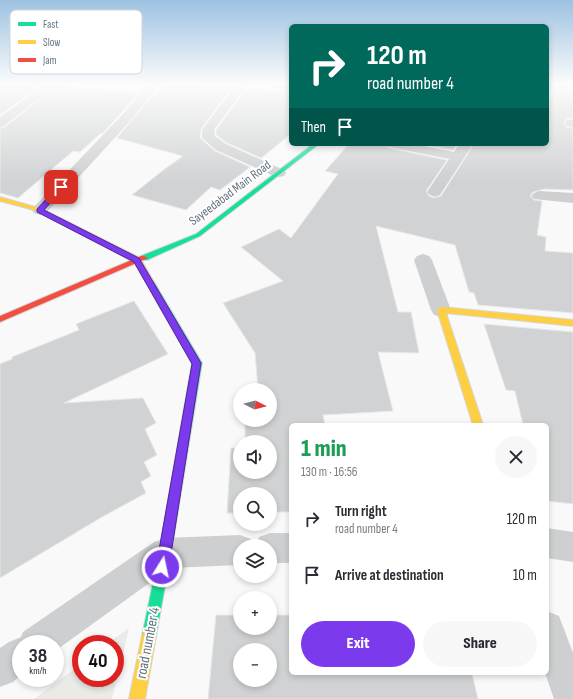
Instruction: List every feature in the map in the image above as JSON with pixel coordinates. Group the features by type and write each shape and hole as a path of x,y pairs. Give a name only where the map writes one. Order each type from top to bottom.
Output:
{"street":[{"path":"40,210 126,118"},
{"path":"217,118 208,130 209,138 221,147 279,173"},
{"name":"Sayeedabad Main Road","path":"0,319 198,235 313,146"},
{"path":"403,146 457,158"},
{"path":"435,192 465,146"},
{"path":"539,196 573,198"},
{"path":"0,199 40,210 137,260"},
{"name":"road number 4","path":"137,260 197,363 165,553 137,699"},
{"path":"424,260 477,423"},
{"path":"441,310 573,323"},
{"path":"549,543 573,547"},
{"path":"277,548 289,548"},
{"path":"48,635 165,553 233,550"},
{"path":"549,634 572,699"},
{"path":"0,669 12,660"}],"shaded area":[{"path":"129,628 124,649 124,635 119,635"},
{"path":"72,671 72,687 115,687 112,699 34,699 50,687 64,687 64,677"}],"building":[{"path":"17,118 117,118 102,134 101,133 80,152 73,151 18,198 0,193 0,128 5,127"},
{"path":"134,118 209,118 201,129 200,138 215,151 250,167 220,190 211,187 186,210 132,195 183,156 117,138"},
{"path":"225,118 289,118 289,136 261,158 227,143 216,135 216,130"},
{"path":"549,118 573,118 567,119 564,122 566,127 573,128 573,190 544,189 533,192 530,196 534,200 542,201 537,235 546,237 545,251 573,253 573,313 478,305 474,293 469,292 455,245 376,226 398,312 411,312 419,353 378,352 393,411 323,415 325,423 289,423 289,512 277,512 277,487 233,487 233,513 227,513 231,448 233,448 233,479 277,479 277,435 245,435 245,427 277,427 277,383 257,383 255,353 223,303 283,281 241,247 279,229 291,238 338,174 325,171 347,146 388,146 389,148 447,160 426,191 429,196 434,198 441,196 473,146 549,146"},
{"path":"432,146 456,146 453,150"},
{"path":"134,301 168,354 64,403 143,398 156,423 145,429 157,455 144,462 151,476 141,482 146,493 102,517 0,578 0,364 12,359 12,357 79,330 76,324"},
{"path":"484,324 573,332 573,504 549,501 549,423 523,423 515,391 506,390"},
{"path":"216,615 233,615 233,635 277,635 277,615 289,615 289,675 472,675 478,699 208,699"}],"traffic: fast":[{"path":"144,258 198,235 313,146"},
{"path":"149,636 165,553 197,363 151,284"}],"traffic: slow":[{"path":"0,199 40,210 137,260 151,284"},
{"path":"477,423 441,310 573,323"},
{"path":"137,699 149,636"}],"traffic: jam":[{"path":"0,319 144,258"}],"route":[{"path":"61,187 40,210 137,260 197,363 162,567"}]}
